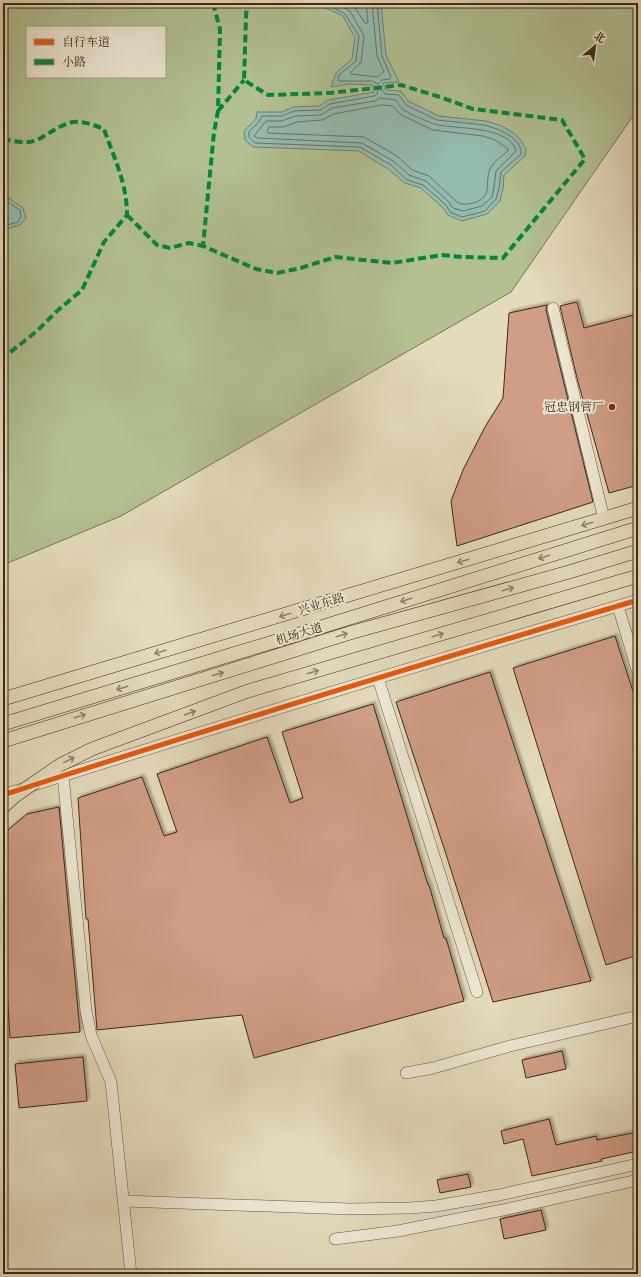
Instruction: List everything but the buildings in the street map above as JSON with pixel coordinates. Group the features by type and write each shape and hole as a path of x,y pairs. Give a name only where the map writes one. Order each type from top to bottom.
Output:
{"main road":[{"name":"兴业东路","path":"3,699 638,508"},
{"name":"机场大道","path":"3,724 273,642 638,528"},
{"path":"3,741 353,632 638,551"},
{"path":"3,807 15,796 60,765 92,749 248,691 638,576"}],"street":[{"path":"553,308 604,519"},
{"path":"3,795 137,751 638,600"},
{"path":"618,606 638,673"},
{"path":"378,678 477,992"},
{"path":"63,775 86,1011 91,1035 111,1082 131,1274"},
{"path":"406,1073 433,1068 510,1046 638,1016"},
{"path":"124,1201 350,1209 410,1208 436,1206 499,1194 638,1164"},
{"path":"335,1239 405,1229 498,1211 638,1180"}],"green space":[{"path":"3,3 638,3 638,103 633,116 511,292 121,516 3,565"}],"water":[{"path":"315,3 381,3 386,55 399,82 383,83 386,90 401,91 408,101 439,116 486,121 502,126 515,134 521,140 526,149 525,156 504,175 500,201 487,214 462,221 448,215 443,208 421,188 405,183 388,169 359,151 253,147 245,140 244,131 256,119 257,112 282,112 293,107 319,106 328,100 374,92 372,85 349,84 331,87 336,73 352,59 355,38 343,16"},
{"path":"3,194 23,208 26,218 20,225 3,230"}],"marked path":[{"path":"215,3 214,7 220,29 218,111 214,132 203,246 256,269 277,273 301,268 335,257 392,263 442,255 503,258 585,159 562,120 473,109 401,85 330,93 268,95 244,80 247,3"},
{"path":"218,111 244,80"},
{"path":"3,138 11,141 29,142 37,140 59,127 73,122 85,123 104,129 116,161 125,192 127,215 104,242 82,290 57,311 37,331 3,358"},
{"path":"127,215 157,245 170,248 189,243 203,246"}],"cycle path":[{"path":"3,795 479,647 638,600"}],"place":[{"name":"冠忠钢管厂","path":"612,407"}]}
